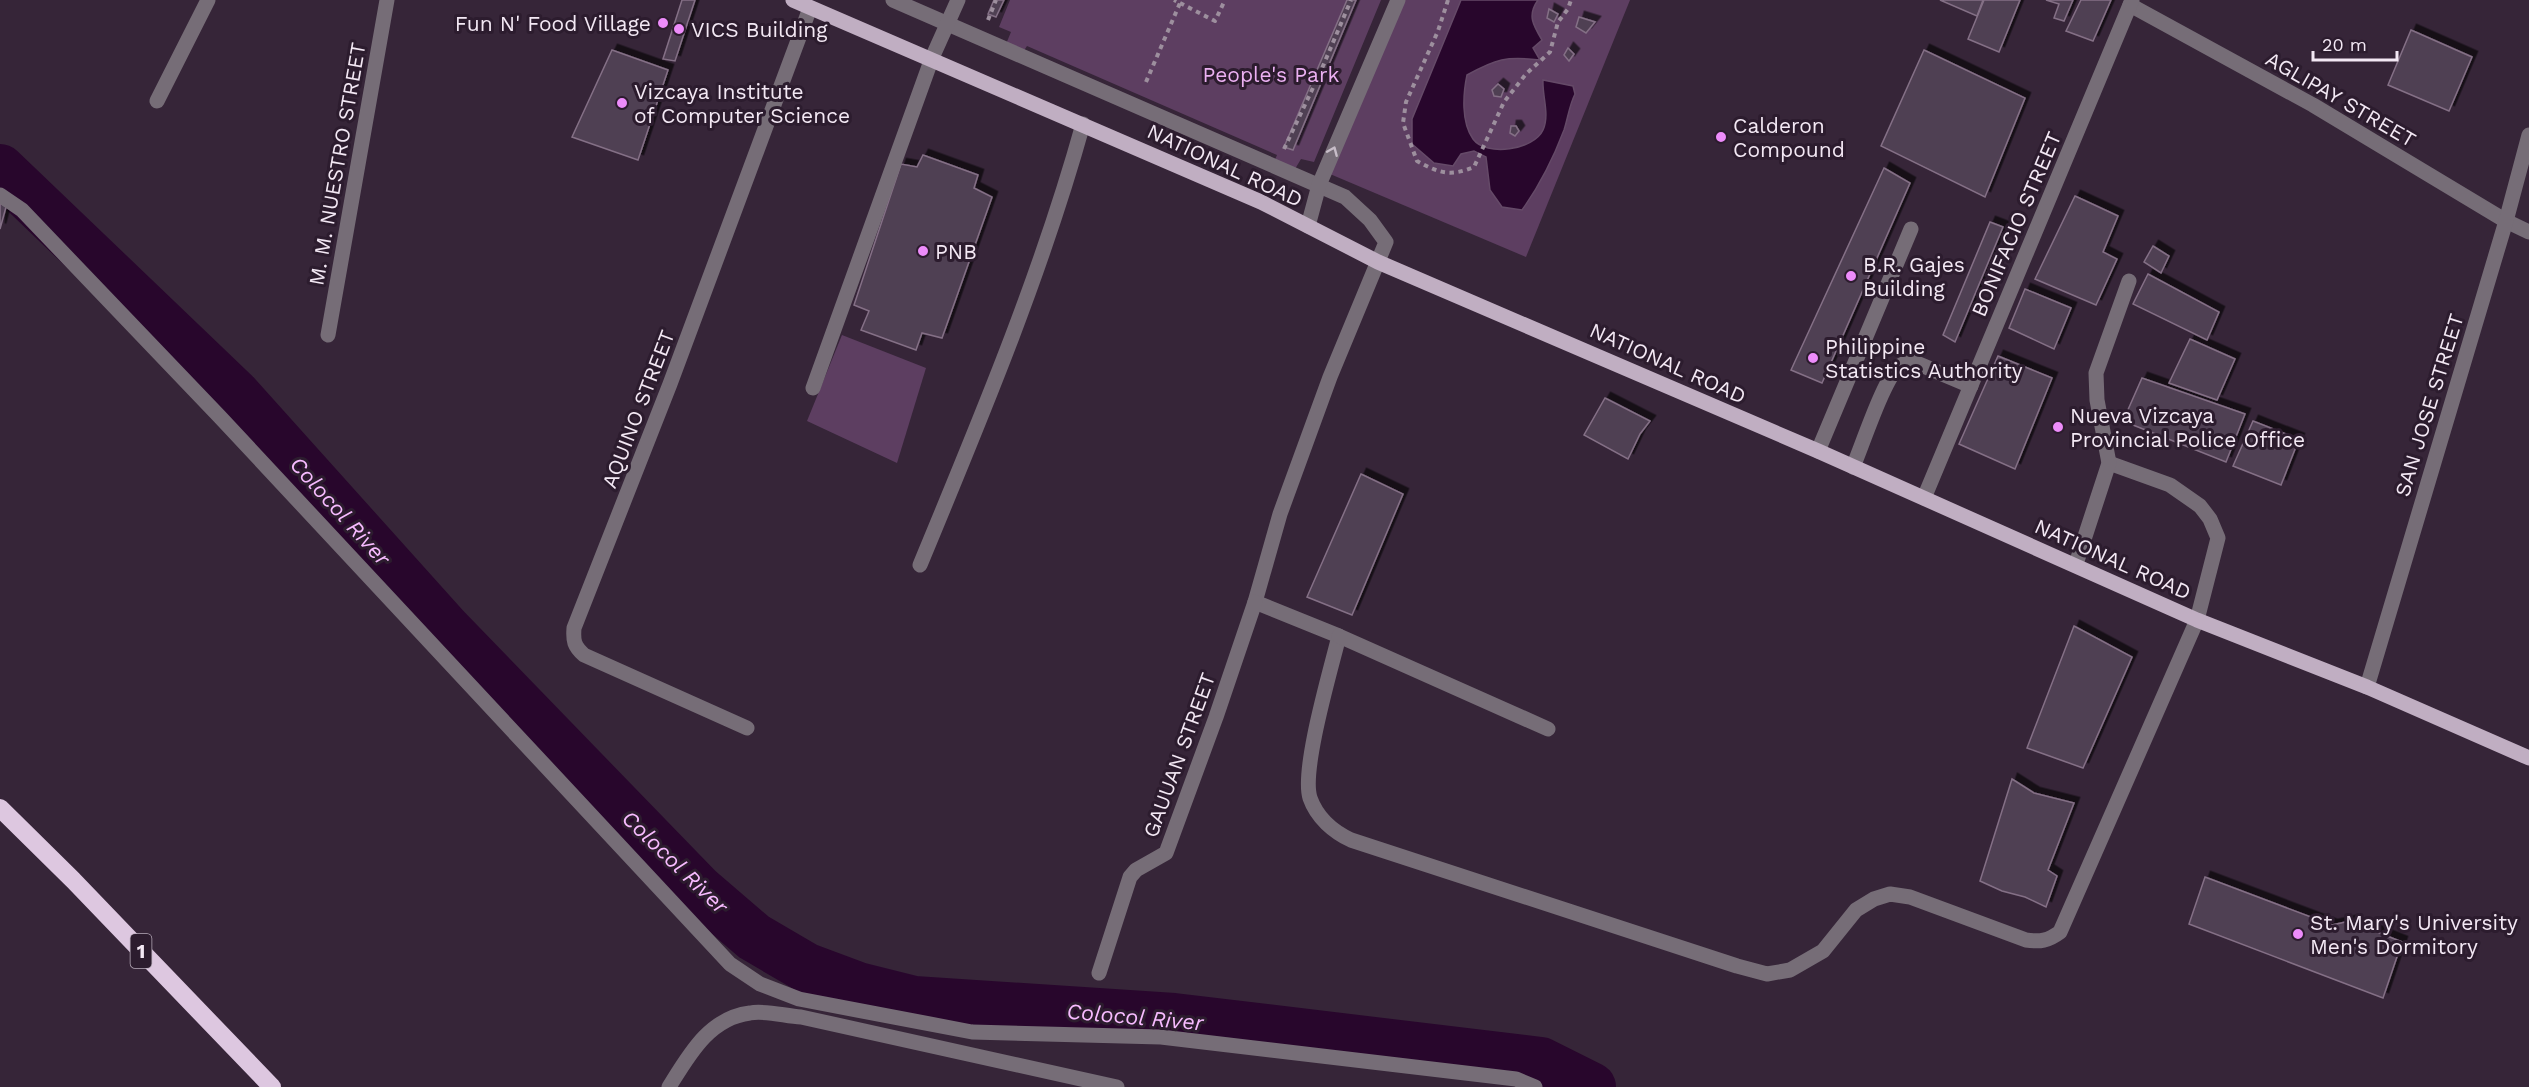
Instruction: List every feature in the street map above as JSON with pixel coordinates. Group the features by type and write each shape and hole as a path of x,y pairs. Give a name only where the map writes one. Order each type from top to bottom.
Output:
{"highway":[{"name":"1","path":"3,815 73,880 272,1087"}],"main road":[{"name":"NATIONAL ROAD","path":"793,0 932,58 1261,202 1378,262 1818,451 2198,620 2367,687 2529,758"}],"street":[{"path":"156,101 208,0"},
{"name":"M. M. NUESTRO STREET","path":"328,335 387,0"},
{"path":"893,0 1319,185"},
{"path":"813,388 932,58 958,0"},
{"path":"1308,226 1319,185 1398,0"},
{"name":"AGLIPAY STREET","path":"2131,2 2313,105 2506,221 2529,232"},
{"name":"BONIFACIO STREET","path":"1924,498 2131,2"},
{"name":"AQUINO STREET","path":"747,728 584,655 574,645 573,639 574,628 670,384 810,8"},
{"path":"920,565 1021,312 1070,172 1083,124"},
{"name":"SAN JOSE STREET","path":"2367,687 2506,221 2529,135"},
{"name":"GAUUAN STREET","path":"1099,973 1130,877 1136,870 1166,853 1255,602 1280,514 1330,377 1386,242 1370,220 1345,197 1319,185"},
{"path":"0,195 22,210 212,408 730,964 760,984 798,999 972,1032 1161,1037 1516,1079 1535,1087"},
{"path":"1818,451 1911,229"},
{"path":"2076,564 2109,463 2097,400 2096,373 2129,281"},
{"path":"1853,467 1889,382 1897,368 1904,363 1914,362 1971,386"},
{"path":"1339,636 1313,745 1310,796 1314,807 1328,825 1336,833 1351,840 1767,974 1790,969 1823,951 1856,909 1874,899 1890,894 1910,897 2026,940 2040,942 2060,932 2198,620 2218,538 2210,519 2200,506 2170,485 2109,463"},
{"path":"1255,602 1339,636 1548,729"},
{"path":"669,1087 705,1035 723,1020 751,1012 801,1017 1117,1087"}],"path":[{"path":"1174,0 1215,21 1226,0"},
{"path":"1280,155 1298,123 1351,0"},
{"path":"1448,0 1438,31 1406,102 1403,123 1417,161 1437,172 1458,174 1474,167 1504,102 1514,88 1550,52 1558,22 1568,9 1571,0"},
{"path":"1146,82 1180,3"}],"green space":[{"name":"People's Park","path":"1010,0 1381,0 1314,162 1301,159 1295,169 1274,162 1277,155 1027,46 1023,52 1006,44 1011,32 999,27"},
{"path":"1404,0 1630,0 1526,257 1330,174"},
{"path":"842,335 926,368 897,463 807,421"}],"shaded area":[{"path":"1461,0 1538,0 1533,10 1532,20 1542,40 1533,48 1540,60 1518,58 1502,60 1467,75 1464,99 1466,124 1473,139 1479,145 1488,148 1510,149 1538,137 1545,124 1543,80 1573,86 1575,94 1560,141 1522,210 1502,207 1490,190 1486,157 1474,151 1461,154 1453,166 1434,163 1412,144 1412,119"}],"building":[{"name":"VICS Building","path":"682,0 695,0 675,61 663,59"},
{"path":"994,0 1004,0 996,17 988,14"},
{"path":"1347,0 1356,0 1293,150 1284,147"},
{"path":"1940,0 1983,0 1977,16"},
{"path":"1984,0 2020,0 1999,52 1968,39"},
{"path":"2046,0 2073,0 2064,21 2054,18 2059,4"},
{"path":"2081,0 2111,0 2093,41 2066,31"},
{"path":"1549,9 1558,14 1554,22 1547,18"},
{"path":"1579,17 1595,22 1586,33 1576,27"},
{"path":"2411,30 2472,57 2449,111 2388,85"},
{"path":"1568,48 1574,54 1569,61 1564,55"},
{"name":"Vizcaya Institute of Computer Science","path":"612,50 668,70 638,160 572,137"},
{"path":"1924,50 2025,98 1985,197 1881,146"},
{"path":"1498,84 1504,89 1501,97 1494,96 1492,90"},
{"path":"1511,126 1516,126 1519,131 1515,136 1510,133"},
{"name":"PNB","path":"923,155 978,175 974,188 992,197 942,338 922,333 916,350 861,330 869,311 854,305 901,164 917,167"},
{"name":"B.R. Gajes Building","path":"1884,168 1910,183 1822,383 1791,370"},
{"path":"2075,196 2118,216 2103,252 2117,259 2096,305 2035,279"},
{"path":"0,203 6,207 0,229"},
{"path":"1990,222 2003,227 1955,342 1943,335"},
{"path":"2153,246 2169,256 2161,273 2144,262"},
{"path":"2148,274 2219,312 2207,340 2133,304"},
{"path":"2025,289 2071,308 2054,349 2009,328"},
{"path":"2190,339 2235,359 2217,400 2169,383"},
{"path":"1998,356 2052,378 2015,469 1959,444"},
{"path":"2142,378 2245,414 2226,462 2123,421"},
{"path":"1605,398 1650,421 1640,434 1628,459 1584,435"},
{"path":"2253,421 2299,439 2281,485 2233,466"},
{"path":"1361,474 1403,494 1352,615 1307,597"},
{"path":"2074,626 2132,657 2083,768 2027,748"},
{"path":"2012,779 2034,793 2074,803 2048,870 2057,876 2046,907 1980,881"},
{"name":"St. Mary's University Men's Dormitory","path":"2205,877 2332,925 2350,921 2402,942 2383,998 2189,924"}],"waterway":[{"name":"Colocol River","path":"0,169 235,394 446,629 698,889 754,937 807,968 858,987 914,1001 1174,1018 1541,1062 1591,1087"}],"place":[{"name":"Fun N' Food Village","path":"663,23"},
{"name":"VICS Building","path":"679,29"},
{"name":"Vizcaya Institute of Computer Science","path":"622,103"},
{"name":"Calderon Compound","path":"1721,137"},
{"name":"PNB","path":"923,251"},
{"name":"B.R. Gajes Building","path":"1851,276"},
{"name":"Philippine Statistics Authority","path":"1813,358"},
{"name":"Nueva Vizcaya Provincial Police Office","path":"2058,427"},
{"name":"St. Mary's University Men's Dormitory","path":"2298,934"}]}
